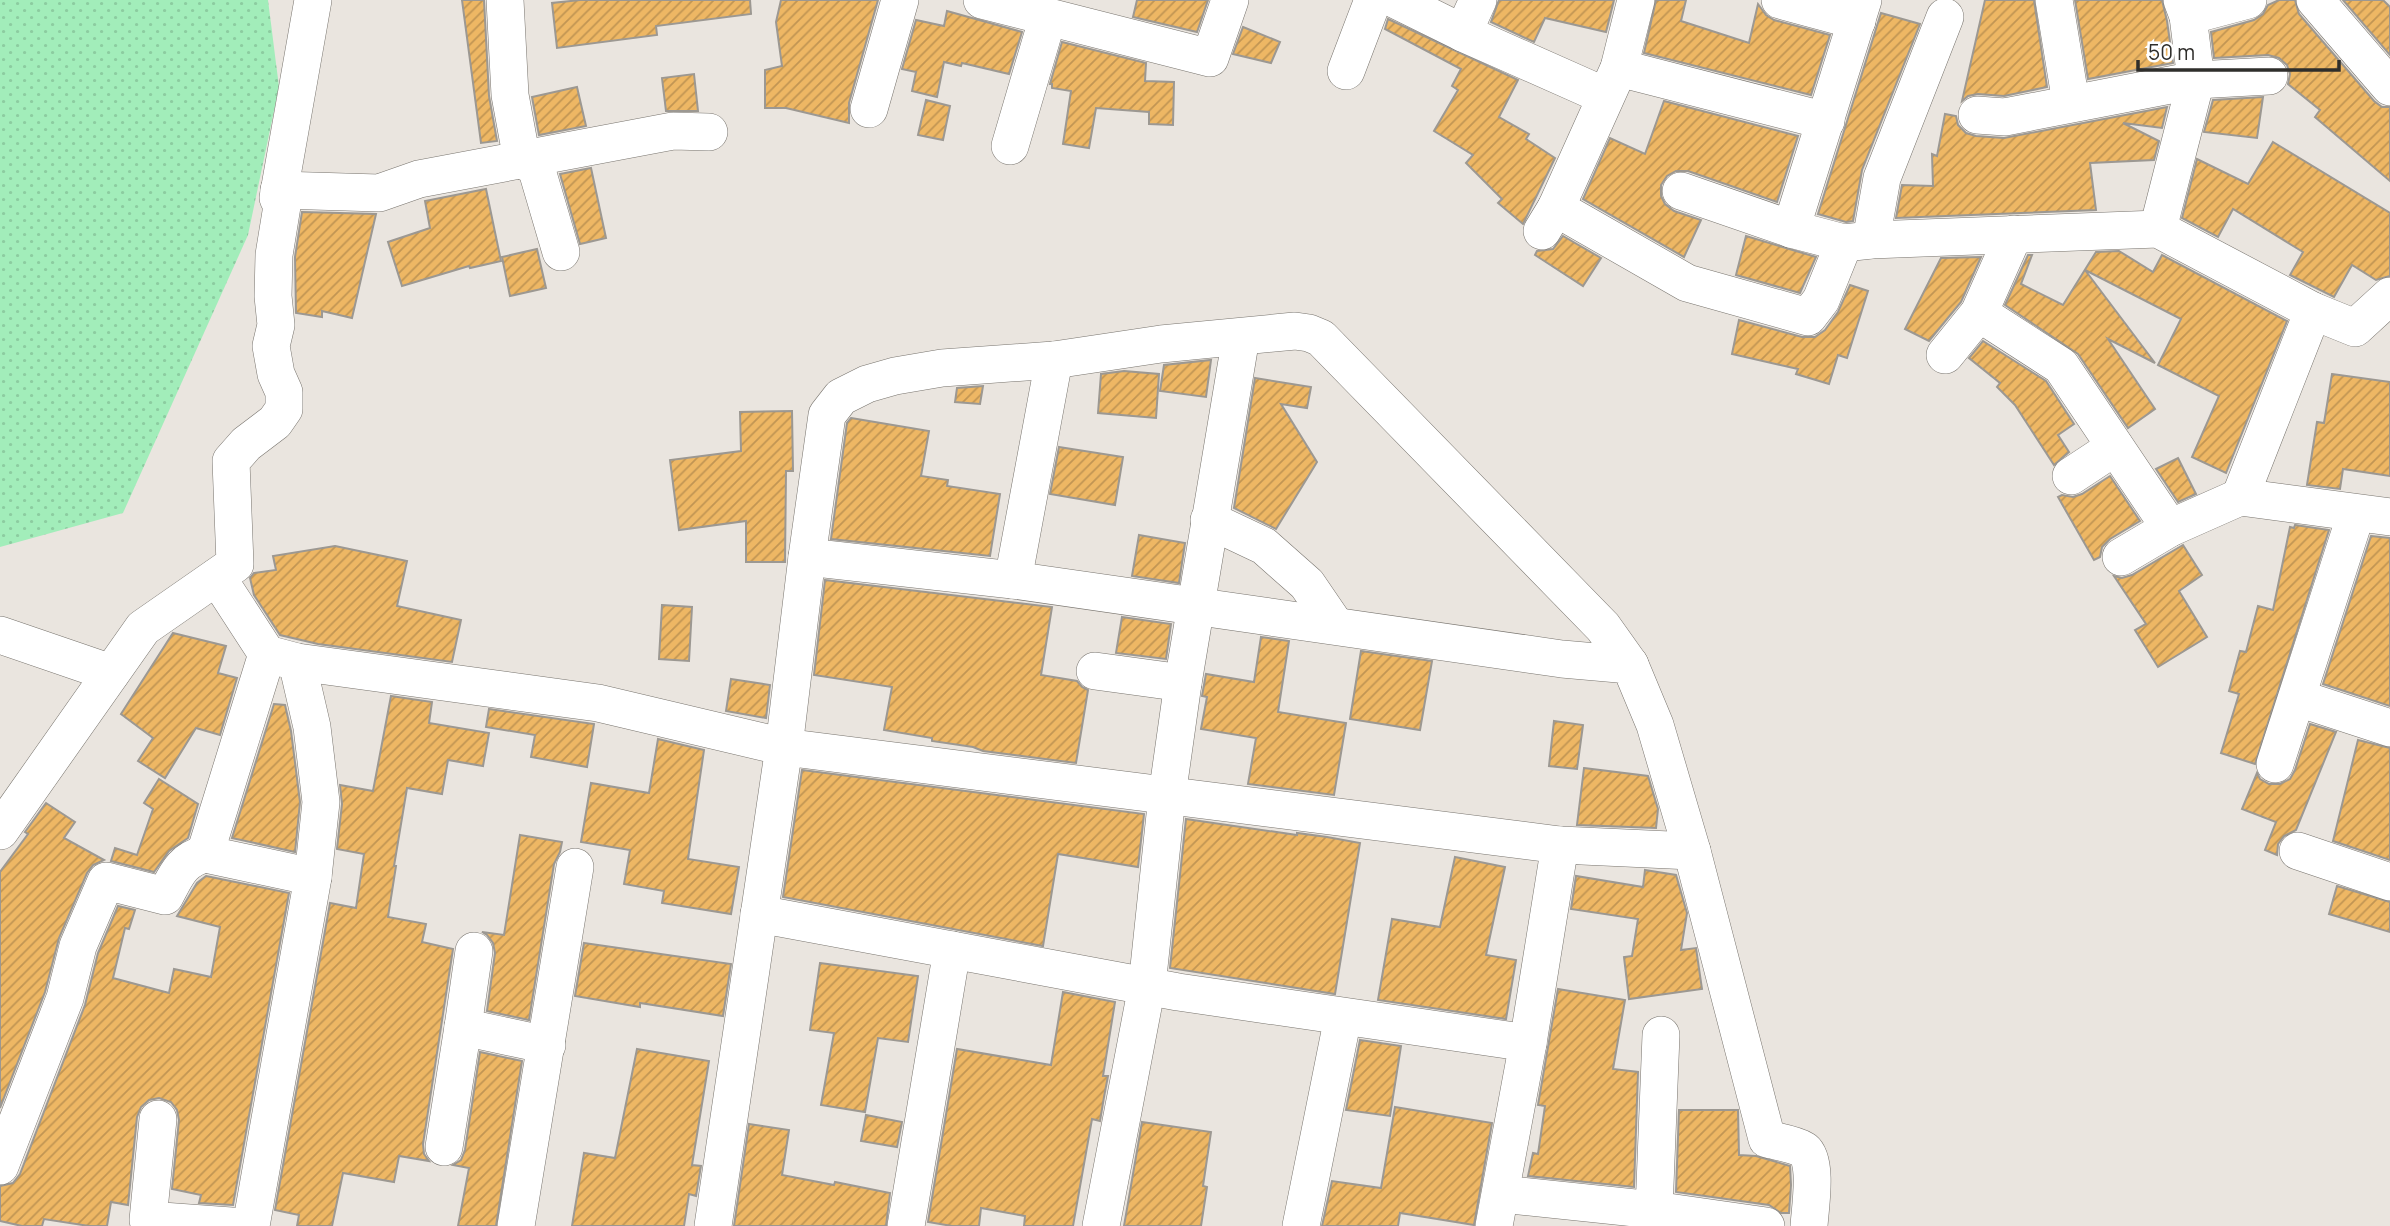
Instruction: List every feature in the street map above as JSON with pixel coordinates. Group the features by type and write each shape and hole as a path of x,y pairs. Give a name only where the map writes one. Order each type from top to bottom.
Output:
{"street":[{"path":"0,831 143,628 235,564 231,461 246,444 275,422 284,409 284,393 276,374 271,346 276,325 273,296 274,255 282,206 278,194 313,0"},
{"path":"505,0 510,95 522,160"},
{"path":"869,109 900,0"},
{"path":"982,0 1210,58 1230,0"},
{"path":"1346,71 1373,0"},
{"path":"1396,0 1463,33 1612,82 1826,121"},
{"path":"1463,33 1478,0"},
{"path":"1636,0 1612,82 1549,219 1687,283 1808,317 1857,242 1945,17"},
{"path":"1780,0 1860,11 1791,229"},
{"path":"2054,0 2071,103"},
{"path":"2158,229 2196,80 2185,8 2249,0"},
{"path":"2315,0 2390,87"},
{"path":"1010,146 1048,18"},
{"path":"1977,115 2006,117 2196,80 2269,76"},
{"path":"278,194 379,193 419,178 673,131 709,132"},
{"path":"522,160 537,167 561,252"},
{"path":"1681,191 1791,229 1857,242 2158,229 2314,311 2355,328 2390,296"},
{"path":"1945,355 1979,313 2014,234"},
{"path":"2240,497 2314,311"},
{"path":"1979,313 2061,366 2170,528"},
{"path":"713,1226 784,747 827,415 841,397 867,384 895,376 943,368 1054,360 1160,344 1295,331 1321,338 1602,627 1630,665 1655,725 1692,851 1767,1139 1801,1148 1809,1155 1812,1166 1809,1226"},
{"path":"1101,1226 1147,986 1167,796 1183,683 1241,337"},
{"path":"1013,580 1054,360"},
{"path":"2071,476 2115,447"},
{"path":"2121,557 2170,528 2240,497 2373,515 2298,698 2276,764"},
{"path":"1209,520 1264,546 1307,584 1335,625"},
{"path":"807,557 1013,580 1562,659 1630,665"},
{"path":"217,577 282,658 312,727 321,802 313,877 251,1226"},
{"path":"0,635 111,673"},
{"path":"282,658 598,703 784,747 1560,845 1692,851"},
{"path":"205,854 282,658"},
{"path":"1095,671 1183,683"},
{"path":"2298,698 2390,728"},
{"path":"1560,845 1498,1210 1654,1210 1766,1226"},
{"path":"2298,851 2390,882"},
{"path":"0,1166 65,998 78,946 106,881 165,896 186,863 191,858 205,854 313,877"},
{"path":"516,1226 575,867"},
{"path":"759,914 1147,986 1528,1044"},
{"path":"906,1226 952,950"},
{"path":"444,1147 474,951"},
{"path":"1301,1226 1343,1017"},
{"path":"463,1027 547,1045"},
{"path":"1654,1210 1661,1035"},
{"path":"158,1119 141,1224 231,1226"}],"green space":[{"path":"0,0 268,0 279,87 248,235 123,513 0,547"}],"building":[{"path":"462,0 484,0 489,96 497,141 481,143"},
{"path":"580,0 750,0 751,14 656,26 657,35 557,48 552,3"},
{"path":"781,0 878,0 849,103 849,123 786,108 765,108 765,70 782,66 776,22"},
{"path":"1137,0 1208,0 1197,32 1133,17"},
{"path":"1499,0 1614,0 1606,32 1545,18 1534,42 1491,22"},
{"path":"1656,0 1686,0 1681,21 1749,43 1758,4 1766,15 1774,20 1830,35 1811,95 1644,53"},
{"path":"1985,0 2034,0 2047,87 2004,96 1978,94 1968,96 1962,101"},
{"path":"2075,0 2162,0 2173,63 2088,79"},
{"path":"2279,0 2295,0 2299,14 2374,101 2382,107 2390,107 2390,181 2315,117 2320,110 2288,84 2290,74 2287,65 2279,58 2268,55 2214,58 2211,32 2254,20 2263,14 2268,5"},
{"path":"2343,0 2383,0 2390,7 2390,55"},
{"path":"947,11 1022,32 1009,74 962,63 961,66 944,62 937,97 912,91 916,72 902,69 916,20 944,26"},
{"path":"1881,13 1920,24 1862,170 1853,221 1846,222 1818,214"},
{"path":"1388,19 1518,80 1499,117 1529,134 1526,139 1555,158 1523,224 1498,203 1502,199 1466,163 1473,155 1434,131 1458,90 1452,86 1461,69 1385,29"},
{"path":"1243,27 1280,42 1271,63 1233,54"},
{"path":"1062,42 1146,63 1145,81 1174,82 1173,125 1149,124 1149,112 1096,108 1089,148 1063,144 1071,91 1052,88 1050,84"},
{"path":"694,74 698,111 666,111 662,78"},
{"path":"577,87 586,126 539,135 532,97"},
{"path":"2263,97 2257,138 2204,132 2213,100"},
{"path":"926,100 950,106 943,140 918,135"},
{"path":"1664,101 1798,136 1777,202 1688,171 1676,171 1667,176 1661,185 1661,196 1665,204 1674,211 1701,220 1684,257 1583,199 1610,138 1645,154"},
{"path":"2167,107 2162,128 2123,123 2159,141 2154,160 2090,163 2096,210 1896,218 1902,185 1933,186 1932,154 1937,156 1945,114 1956,116 1958,125 1966,133 2004,138"},
{"path":"2273,142 2390,213 2390,276 2376,280 2352,265 2334,297 2290,275 2303,252 2233,209 2218,237 2182,218 2197,159 2248,184"},
{"path":"591,168 606,238 580,244 560,174"},
{"path":"486,189 501,261 470,268 469,266 402,286 388,242 430,228 425,201"},
{"path":"302,212 376,214 352,318 322,311 322,317 296,313 295,257"},
{"path":"1563,236 1601,258 1583,286 1535,255 1537,251 1553,249"},
{"path":"1746,236 1816,257 1800,293 1736,275"},
{"path":"537,249 546,288 510,296 502,257"},
{"path":"2119,251 2153,272 2162,255 2287,321 2226,473 2192,457 2219,396 2158,365 2181,319 2085,270 2155,363 2108,339 2155,409 2128,428 2078,354 2005,305 2028,255 2032,255 2021,284 2063,305 2096,252"},
{"path":"1981,257 1961,302 1929,341 1905,329 1941,258"},
{"path":"1850,285 1868,291 1847,358 1838,355 1829,384 1796,374 1798,369 1732,354 1739,320 1802,337 1815,337 1825,330 1838,312"},
{"path":"1983,341 2046,381 2074,424 2058,435 2069,452 2054,465 2015,405 1997,387 2000,383 1969,358"},
{"path":"1211,360 1206,397 1160,391 1164,365"},
{"path":"1124,371 1159,374 1156,418 1098,413 1101,374"},
{"path":"2332,374 2390,382 2390,476 2343,469 2340,489 2307,485 2317,422 2324,423"},
{"path":"1255,378 1311,387 1307,408 1281,404 1317,462 1276,529 1234,508"},
{"path":"983,386 980,404 955,402 957,388"},
{"path":"792,411 793,471 786,471 785,562 746,562 746,521 679,530 670,460 741,451 740,412"},
{"path":"851,418 929,431 921,476 948,480 947,486 1000,494 990,556 831,539 847,423"},
{"path":"1059,447 1123,457 1115,505 1050,494"},
{"path":"2178,458 2196,494 2178,502 2156,469"},
{"path":"2110,476 2140,521 2110,539 2102,547 2100,557 2094,560 2058,497 2082,494"},
{"path":"2295,525 2329,530 2255,764 2221,753 2239,694 2229,691 2240,651 2246,652 2258,606 2273,610 2290,527 2294,528"},
{"path":"1139,535 1185,543 1179,583 1132,576"},
{"path":"2371,536 2390,538 2390,706 2323,684"},
{"path":"2183,545 2202,575 2179,591 2207,637 2158,667 2135,630 2146,624 2114,576 2122,578 2132,575"},
{"path":"335,546 407,561 397,606 461,620 452,662 318,644 280,635 254,595 250,578 254,573 276,570 273,556"},
{"path":"825,580 1052,607 1041,675 1077,681 1088,690 1076,763 983,751 932,741 932,738 884,730 892,687 814,675"},
{"path":"662,605 692,607 689,661 659,659"},
{"path":"1122,617 1171,624 1166,659 1116,653"},
{"path":"173,633 226,646 218,673 237,678 220,735 196,728 165,778 138,761 153,738 121,714"},
{"path":"1261,637 1289,641 1278,712 1346,723 1334,795 1248,784 1256,738 1201,729 1207,697 1202,696 1206,674 1254,682"},
{"path":"1361,651 1432,661 1420,730 1350,719"},
{"path":"731,679 770,685 766,718 726,711"},
{"path":"391,696 432,702 429,723 489,733 483,766 448,760 442,794 407,788 394,866 388,917 426,924 422,942 453,949 423,1144 424,1154 429,1161 399,1156 394,1182 343,1173 332,1226 297,1226 299,1215 275,1210 330,903 356,908 364,854 337,849 342,804 340,785 373,791"},
{"path":"274,704 285,705 291,731 300,802 295,852 232,838"},
{"path":"489,709 594,724 587,767 531,757 535,735 486,727"},
{"path":"1554,721 1583,725 1577,769 1549,766"},
{"path":"2310,724 2336,732 2296,830 2284,836 2278,844 2277,855 2265,850 2276,822 2242,809 2257,773 2260,779 2269,784 2280,784 2290,779"},
{"path":"658,739 704,750 688,859 739,867 731,914 662,903 664,891 624,884 630,850 581,842 591,783 649,793"},
{"path":"2358,740 2390,748 2390,860 2333,841"},
{"path":"1584,768 1648,776 1658,809 1656,828 1577,825"},
{"path":"802,770 1144,814 1138,867 1058,854 1043,946 783,897"},
{"path":"159,779 198,804 188,838 169,851 154,872 111,861 115,848 137,855 153,809 144,803"},
{"path":"46,803 75,822 64,838 104,860 93,865 87,873 59,938 45,992 0,1108 0,872 28,834 25,832"},
{"path":"1186,819 1360,843 1335,994 1170,968"},
{"path":"520,835 562,842 554,864 529,1020 487,1011 495,953 493,943 482,932 504,935"},
{"path":"1455,857 1505,867 1486,955 1516,960 1506,1019 1378,1000 1392,919 1440,927"},
{"path":"1645,870 1676,875 1687,913 1681,950 1696,948 1702,989 1629,999 1624,957 1632,956 1638,919 1571,909 1576,876 1643,887"},
{"path":"206,876 289,893 233,1205 199,1203 201,1195 172,1189 179,1120 177,1110 171,1102 159,1098 149,1100 141,1107 137,1117 128,1205 111,1202 107,1226 44,1219 42,1226 22,1226 0,1221 0,1186 13,1183 20,1174 85,1005 98,953 118,906 135,910 129,929 125,928 113,978 169,993 174,969 211,977 220,927 177,916 197,883"},
{"path":"2337,886 2390,902 2390,932 2329,914"},
{"path":"584,943 731,964 723,1016 640,1003 640,1007 575,996"},
{"path":"820,963 918,976 908,1042 878,1038 865,1112 821,1105 834,1033 810,1030"},
{"path":"1558,989 1625,1000 1613,1069 1638,1072 1634,1187 1528,1176 1533,1153 1538,1154 1545,1106 1538,1105"},
{"path":"1063,992 1115,1002 1103,1076 1108,1076 1100,1121 1092,1119 1073,1226 1024,1226 1025,1216 981,1208 979,1226 952,1226 928,1222 957,1049 1051,1065"},
{"path":"1360,1040 1401,1046 1390,1116 1346,1110"},
{"path":"637,1049 709,1061 692,1165 701,1166 696,1196 689,1194 684,1226 572,1226 584,1153 615,1158"},
{"path":"480,1052 522,1061 496,1226 458,1226 469,1168 453,1165 461,1160 465,1150"},
{"path":"1395,1107 1492,1123 1474,1225 1400,1213 1398,1226 1322,1226 1332,1181 1381,1188"},
{"path":"1679,1110 1738,1110 1739,1155 1756,1156 1790,1166 1789,1213 1781,1213 1769,1205 1676,1192"},
{"path":"866,1115 902,1122 897,1147 861,1141"},
{"path":"1142,1122 1211,1132 1203,1186 1207,1187 1201,1226 1124,1226"},
{"path":"749,1124 789,1130 782,1175 890,1193 886,1226 734,1226"}]}
